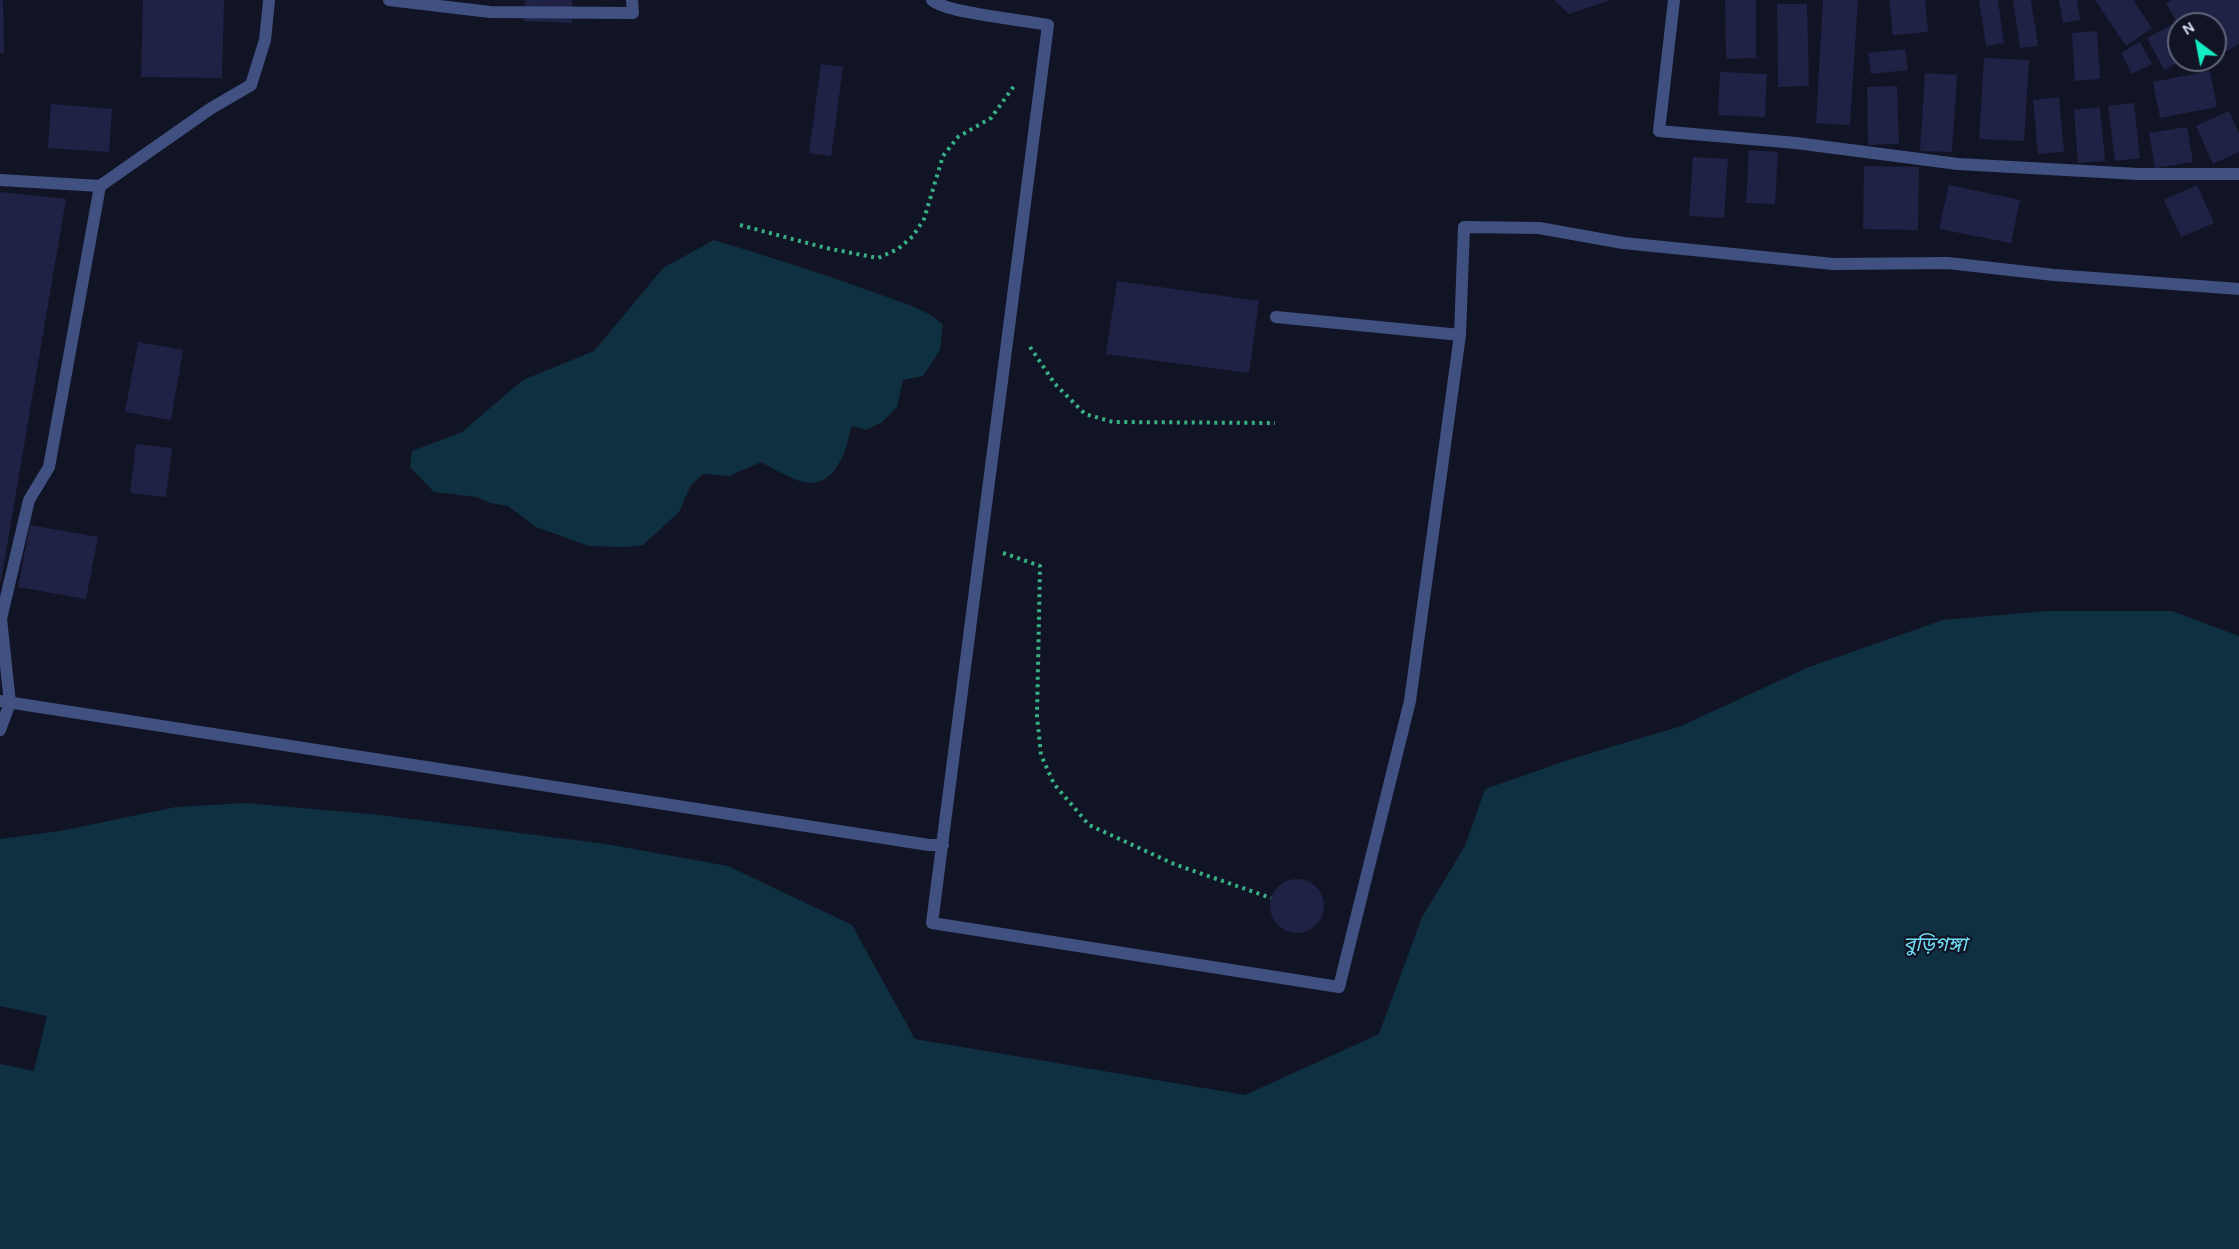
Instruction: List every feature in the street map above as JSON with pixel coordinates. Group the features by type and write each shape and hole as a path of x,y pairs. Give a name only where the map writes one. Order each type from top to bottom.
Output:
{"street":[{"path":"0,180 100,186 210,109 251,85 265,40 269,0 277,0"},
{"path":"397,0 490,12 633,13 632,0"},
{"path":"932,0 936,4 968,13 1015,18 1048,25 932,923 1339,987 1410,701 1460,335 1464,227 1539,228 1634,245 1833,264 1948,263 2066,276 2239,289"},
{"path":"1674,0 1659,131 1796,143 1958,164 2138,174 2239,174"},
{"path":"0,730 5,702 1,619 29,500 49,467 100,186"},
{"path":"1276,317 1460,335"},
{"path":"5,702 928,845 943,845"}],"path":[{"path":"740,225 826,248 878,258 898,249 913,236 924,219 943,156 958,137 991,118 1016,82"},
{"path":"1010,316 1055,384 1085,414 1113,422 1275,423"},
{"path":"981,544 1040,566 1037,716 1041,754 1054,784 1089,825 1174,864 1271,898"}],"water":[{"path":"714,240 814,271 910,305 943,325 940,350 923,376 903,380 897,407 881,423 866,430 852,426 844,453 836,468 827,478 807,483 785,475 761,462 729,476 703,474 691,485 679,512 643,545 625,547 589,546 536,527 508,506 490,503 476,497 434,492 410,467 412,451 462,432 523,380 594,351 663,268"},
{"name":"বুড়িগঙ্গা","path":"2047,611 2172,611 2239,636 2239,1249 0,1249 0,839 60,831 176,807 246,803 380,815 606,844 728,866 852,925 915,1039 1245,1095 1379,1034 1422,917 1465,846 1485,789 1571,759 1681,726 1809,667 1943,620"}],"pier":[{"path":"0,1006 47,1016 34,1071 0,1064"}],"building":[{"path":"0,0 3,0 4,53 0,53"},
{"path":"143,0 224,0 222,78 141,77"},
{"path":"525,0 572,0 572,23 524,21"},
{"path":"1554,0 1611,0 1569,14"},
{"path":"1725,0 1756,0 1756,58 1726,59"},
{"path":"1823,0 1858,0 1850,125 1816,123"},
{"path":"1889,0 1925,0 1928,32 1893,35"},
{"path":"1979,0 1998,0 2004,43 1986,46"},
{"path":"2013,0 2031,0 2038,46 2020,48"},
{"path":"2059,0 2077,0 2080,20 2063,23"},
{"path":"2095,0 2133,0 2152,28 2126,46"},
{"path":"2172,0 2239,0 2239,44 2227,51 2227,12 2171,12 2166,3"},
{"path":"1777,4 1807,4 1809,86 1778,87"},
{"path":"2167,27 2167,68 2164,70 2147,38"},
{"path":"2097,31 2100,79 2075,81 2072,33"},
{"path":"2140,42 2152,64 2132,74 2121,53"},
{"path":"1905,49 1908,70 1871,74 1868,53"},
{"path":"1984,58 2029,60 2024,141 1979,139"},
{"path":"821,64 843,67 831,156 809,153"},
{"path":"1720,72 1767,74 1765,117 1718,115"},
{"path":"2210,72 2217,107 2160,118 2153,82"},
{"path":"1925,73 1957,75 1952,152 1920,151"},
{"path":"1897,86 1899,144 1868,145 1867,87"},
{"path":"2059,97 2064,152 2038,154 2033,100"},
{"path":"2134,103 2140,158 2115,161 2108,106"},
{"path":"51,104 112,109 109,152 48,148"},
{"path":"2100,107 2105,161 2078,163 2074,110"},
{"path":"2229,111 2239,133 2239,152 2213,164 2196,126"},
{"path":"2187,127 2193,162 2155,168 2149,133"},
{"path":"1749,150 1778,152 1775,204 1746,203"},
{"path":"1693,157 1728,159 1724,218 1689,216"},
{"path":"1864,166 1919,167 1918,230 1863,229"},
{"path":"1949,185 2020,200 2011,243 1939,229"},
{"path":"2197,185 2214,223 2181,237 2164,200"},
{"path":"0,192 66,199 1,581 0,581"},
{"path":"1117,281 1259,301 1249,373 1106,354"},
{"path":"138,342 183,350 171,420 125,412"},
{"path":"136,444 172,448 166,497 130,493"},
{"path":"30,525 98,537 86,599 18,587"},
{"path":"1292,879 1302,879 1312,883 1320,891 1324,906 1320,921 1312,929 1302,933 1292,933 1282,929 1274,921 1270,911 1270,901 1274,891 1282,883"}]}
